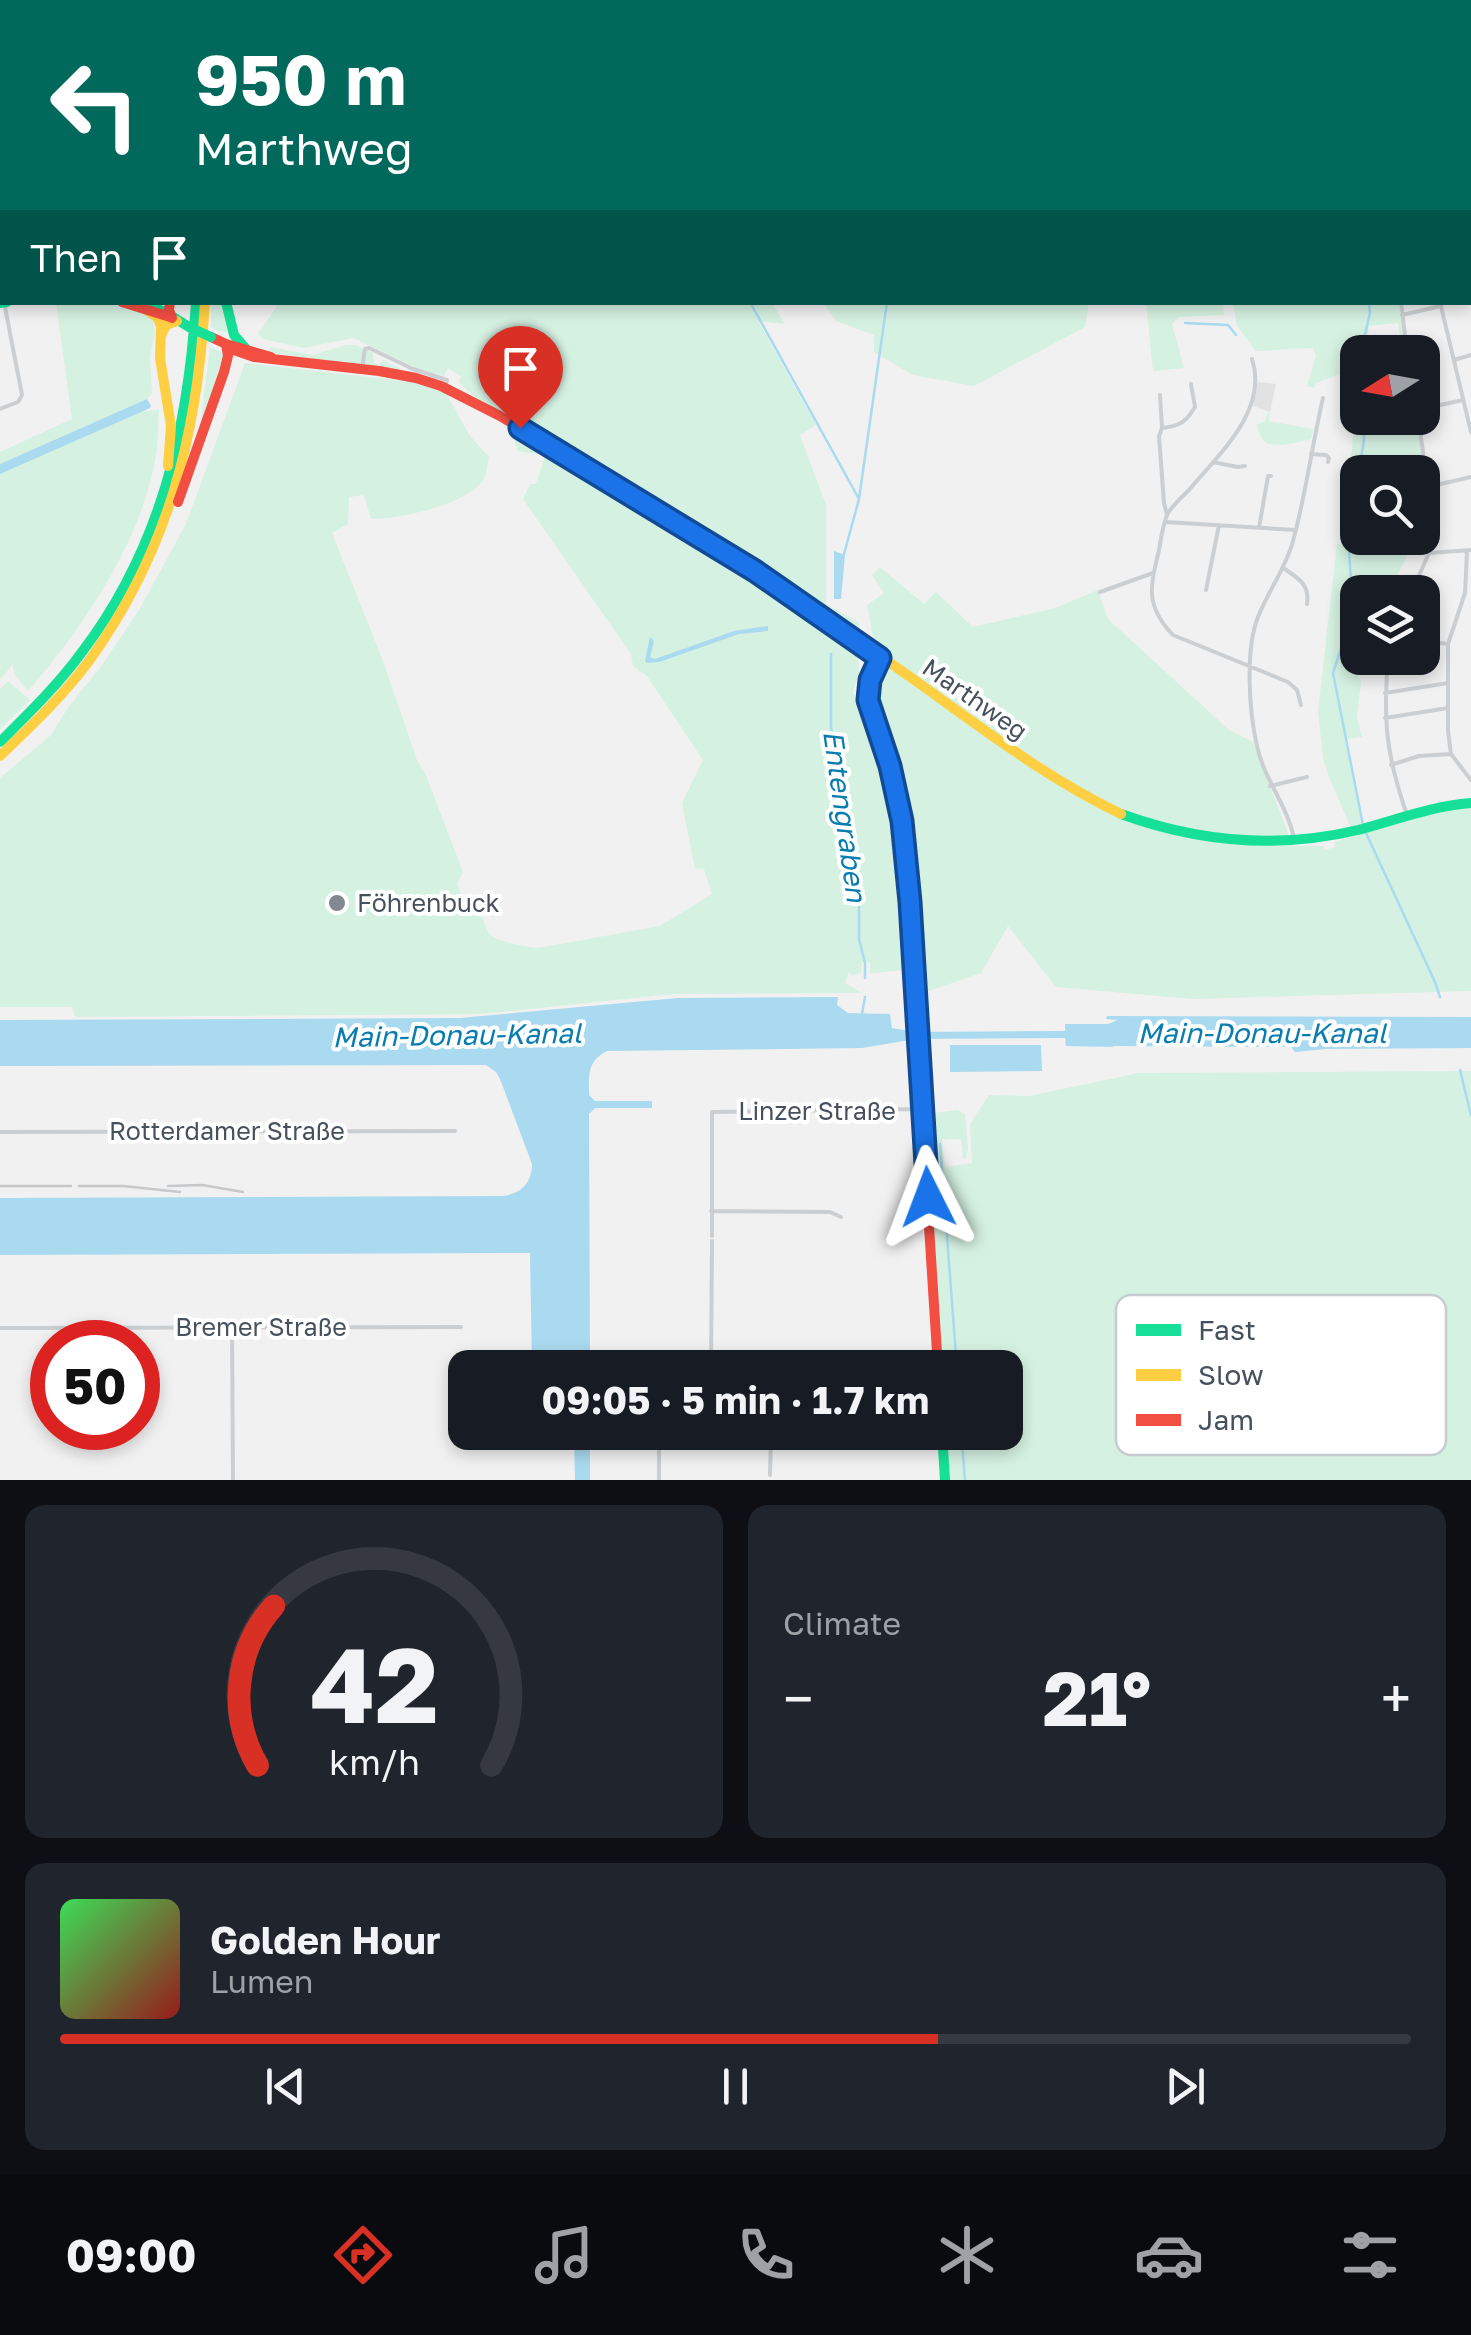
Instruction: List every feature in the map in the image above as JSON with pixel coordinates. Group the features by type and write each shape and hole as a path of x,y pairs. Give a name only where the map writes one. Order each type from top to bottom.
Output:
{"main road":[{"path":"157,305 174,319 161,336"},
{"path":"157,305 160,358 172,434 162,503"},
{"name":"Marthweg","path":"157,305 189,327 249,353 407,376 445,387 508,420 764,577 1028,761 1114,811 1164,828 1205,836 1294,840 1333,835 1443,805 1471,803"},
{"path":"0,742 49,694 92,639 136,566 177,453 193,359 196,305"},
{"path":"0,756 50,708 101,645 134,590 180,476 195,415 205,305"},
{"path":"227,305 237,340 249,353"},
{"path":"165,521 176,507 224,372 228,356 219,341 230,337 232,328"},
{"path":"224,372 232,356 249,353"},
{"path":"880,658 870,680 868,700 890,766 902,821 937,1350"},
{"path":"943,1450 945,1480"}],"street":[{"path":"0,203 0,238"},
{"path":"0,409 18,402 22,396 4,305"},
{"path":"1401,305 1405,335"},
{"path":"1402,315 1437,305"},
{"path":"1441,305 1471,432"},
{"path":"362,369 365,349 369,348 412,369 447,380 445,387"},
{"path":"1454,360 1471,355"},
{"path":"1167,515 1213,462 1252,408 1257,381 1252,359"},
{"path":"1162,428 1186,421 1195,407 1190,384"},
{"path":"1160,395 1159,436 1167,515 1151,582 1152,601 1160,620 1173,635 1292,685 1301,705"},
{"path":"1294,840 1256,744 1250,653 1257,619 1283,568 1295,530 1322,398"},
{"path":"1440,405 1463,400"},
{"path":"1311,454 1326,454 1328,462"},
{"path":"1213,462 1245,466"},
{"path":"1258,528 1271,476"},
{"path":"1440,485 1471,477"},
{"path":"1166,522 1295,530"},
{"path":"1206,590 1219,526"},
{"path":"1440,553 1469,551 1465,593 1448,644 1448,730 1452,754 1471,780"},
{"path":"1283,568 1305,584 1307,604"},
{"path":"1100,592 1154,573"},
{"path":"1440,643 1448,644"},
{"path":"1387,675 1385,718 1391,764 1407,815"},
{"path":"1386,693 1448,683"},
{"path":"1385,718 1448,708"},
{"path":"1391,764 1419,756 1452,754"},
{"path":"1270,786 1307,776"},
{"name":"Linzer Straße","path":"712,1211 712,1112 922,1109"},
{"name":"Rotterdamer Straße","path":"0,1132 455,1130"},
{"path":"711,1350 712,1211 830,1212 842,1217"},
{"name":"Bremer Straße","path":"0,1328 461,1326"},
{"path":"232,1327 233,1480"},
{"path":"659,1450 659,1480"},
{"path":"770,1475 771,1450"}],"shaded area":[{"path":"1258,382 1276,384 1270,412 1253,406"}],"green space":[{"path":"56,305 151,305 155,332 150,357 152,393 147,399 0,464 0,452 72,419"},
{"path":"211,305 224,305 229,327 226,332 211,327"},
{"path":"278,305 773,305 785,324 758,321 816,425 800,435 826,505 826,604 859,622 861,638 476,398 459,382 461,376 448,368 444,376 417,368 353,338 304,348 263,339 258,334"},
{"path":"825,305 1089,305 1085,327 974,386 913,375 874,352 874,335 836,321"},
{"path":"1146,305 1223,305 1224,315 1178,317 1172,324 1184,368 1153,371"},
{"path":"1233,305 1399,305 1403,335 1400,335 1398,323 1369,326 1368,335 1340,335 1340,374 1316,383 1314,388 1307,386 1316,356 1313,348 1256,351 1237,326"},
{"path":"346,345 373,353 374,363 379,365 383,360 405,371 269,352 270,347 313,355"},
{"path":"210,347 224,353 199,436"},
{"path":"245,363 413,382 446,393 470,436 489,457 484,478 475,489 432,509 371,519 364,495 349,497 348,524 332,533 463,872 457,884 465,912 482,917 489,933 498,939 538,948 660,926 712,894 704,869 695,869 682,803 703,760 647,676 633,666 631,654 523,499 530,484 536,484 545,455 517,451 512,429 750,575 858,653 859,671 853,692 877,753 886,792 906,970 870,973 870,963 862,962 861,973 849,972 845,983 862,993 673,994 481,1014 75,1017 72,1007 0,1007 0,778 51,735 139,610 186,524"},
{"path":"159,410 151,481 140,514 91,609 28,691 14,674 13,664 0,680 0,474 138,412"},
{"path":"1268,412 1269,421 1313,429 1311,439 1281,445 1265,442 1257,425 1265,421"},
{"path":"1353,435 1419,435 1422,455 1351,455"},
{"path":"1337,544 1340,555 1408,555 1398,575 1340,575 1340,675 1358,675 1361,681 1357,718 1362,737 1346,739 1362,823 1351,828 1323,758 1318,711"},
{"path":"880,567 924,604 936,592 973,627 1055,608 1098,590 1108,619 1229,730 1253,742 1293,846 1323,846 1325,850 1335,847 1334,842 1452,808 1471,808 1471,991 1193,999 1056,987 1008,926 981,973 920,994 907,823 874,708 873,692 881,677 867,605 884,593 872,575"},
{"path":"8,681 30,700 0,729 0,689"},
{"path":"1471,1071 1471,1480 948,1480 947,1450 1023,1450 1023,1350 942,1350 926,1127 933,1125 933,1113 958,1110 965,1114 966,1159 961,1139 942,1139 945,1167 972,1163 970,1124 989,1095 1029,1096 1139,1073"}],"water":[{"path":"147,399 150,408 0,474 0,464"},
{"path":"834,551 845,555 841,599 834,599"},
{"path":"768,626 768,631 739,634 659,662 645,661 650,637 654,641 650,657 655,659 734,631"},
{"name":"Main-Donau-Kanal","path":"838,997 837,1005 848,1013 890,1014 892,1028 916,1032 1065,1031 1065,1024 1108,1024 1118,1020 1106,1019 1107,1016 1471,1017 1471,1048 1295,1052 1291,1047 1066,1046 1065,1038 916,1039 862,1048 607,1051 593,1064 589,1095 595,1101 652,1101 652,1108 595,1108 589,1114 590,1350 532,1350 530,1253 0,1255 0,1198 502,1196 524,1186 532,1164 500,1079 486,1065 0,1066 0,1020 460,1018 678,998"},
{"path":"950,1045 1041,1045 1042,1071 950,1072"},
{"path":"574,1450 590,1450 590,1480 575,1480"}],"waterway":[{"name":"Entengraben","path":"752,305 859,499 844,554"},
{"path":"859,499 887,305"},
{"path":"1365,335 1369,305"},
{"path":"1185,323 1228,325 1236,335"},
{"path":"1362,455 1364,435"},
{"path":"1349,555 1353,611 1333,673 1363,825"},
{"name":"Entengraben","path":"831,654 831,728 853,827 865,978"},
{"path":"1366,833 1440,997"},
{"name":"Entengraben","path":"862,1014 865,997"},
{"path":"1460,1070 1471,1115"},
{"name":"Entengraben","path":"940,1144 956,1350"},
{"name":"Entengraben","path":"962,1450 965,1480"}],"railway":[{"path":"168,1186 202,1185 243,1192"},
{"path":"0,1186 71,1186"},
{"path":"79,1186 180,1192"}],"traffic: fast":[{"path":"148,305 189,327"},
{"path":"0,742 73,664 109,612 151,529 166,486 186,396 196,305"},
{"path":"227,305 234,335 246,349"},
{"path":"189,327 211,337"},
{"path":"1121,814 1179,831 1268,841 1328,836 1471,803"},
{"path":"943,1450 945,1480"}],"traffic: slow":[{"path":"0,756 79,674 140,577 159,534 186,445 205,305"},
{"path":"148,311 161,326 160,358 171,426 168,466"},
{"path":"162,334 166,325 177,321"},
{"path":"690,529 1018,754 1121,814"},
{"path":"881,658 869,684 868,700 892,776 906,852 923,1132"}],"traffic: jam":[{"path":"132,305 170,317"},
{"path":"170,305 172,318"},
{"path":"211,337 271,357"},
{"path":"226,344 254,357 379,371 441,386 500,416 690,529"},
{"path":"178,502 224,372 226,344"},
{"path":"923,1132 937,1350"}],"place":[{"name":"Föhrenbuck","path":"337,903"}],"route":[{"path":"520,428 755,571 880,658 870,680 868,700 890,766 902,821 928,1197"}]}
